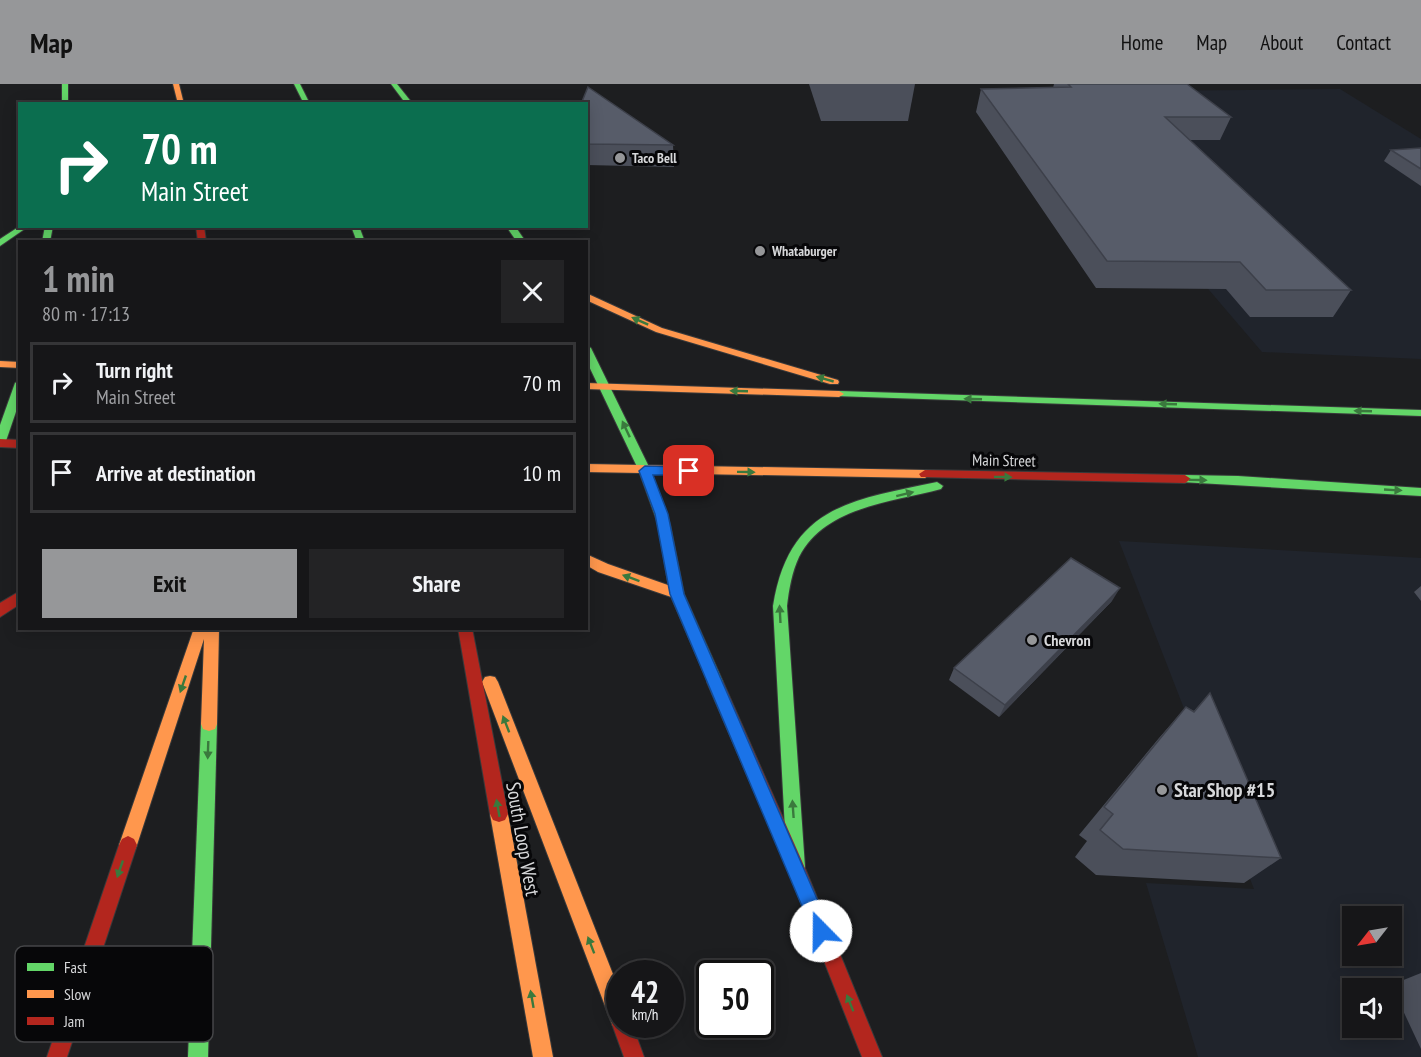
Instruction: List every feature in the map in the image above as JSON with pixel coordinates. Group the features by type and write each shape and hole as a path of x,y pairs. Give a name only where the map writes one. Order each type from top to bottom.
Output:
{"main road":[{"path":"65,84 65,102"},
{"path":"176,84 180,102"},
{"path":"297,84 306,102"},
{"path":"393,84 408,102"},
{"path":"0,243 22,228"},
{"path":"588,297 659,330 882,396"},
{"path":"588,352 607,387 645,471 661,514 677,594 796,867 872,1057"},
{"path":"0,364 18,364"},
{"path":"588,386 1421,413"},
{"path":"18,389 0,442 18,444"},
{"name":"Main Street","path":"588,468 645,471 1238,480 1421,492"},
{"path":"796,867 780,606 782,580 790,557 805,536 825,521 849,508 978,476"},
{"path":"588,560 603,568 677,594"},
{"path":"0,610 18,597"},
{"path":"94,946 200,630"},
{"path":"202,946 212,630"},
{"name":"South Loop West","path":"467,630 543,1057"},
{"path":"468,630 606,983"},
{"path":"627,1038 634,1057"},
{"path":"57,1057 62,1042"},
{"path":"198,1042 198,1057"}],"shaded area":[{"path":"1340,89 1421,139 1421,359 1262,352 1040,92"},
{"path":"1119,541 1421,558 1421,1057 1198,1057 1146,883 1254,889"}],"building":[{"path":"1068,84 1187,84 1231,117 1165,117 1351,290 1266,290 1240,262 1107,261 981,89 1071,87"},
{"path":"588,87 673,145 588,144 588,102 582,102"},
{"path":"1421,148 1421,169 1391,150"},
{"name":"Chevron","path":"1071,558 1120,588 1005,705 954,668"},
{"path":"1210,693 1281,858 1123,849 1100,830 1113,814 1104,807 1186,707 1194,712"}],"traffic: fast":[{"path":"65,84 65,102"},
{"path":"297,84 306,102"},
{"path":"394,84 408,102"},
{"path":"0,243 22,228"},
{"path":"46,240 49,228"},
{"path":"356,228 360,240"},
{"path":"512,228 520,240"},
{"path":"588,352 645,471 664,524 677,594 715,682"},
{"path":"0,441 18,389"},
{"path":"839,394 1421,413"},
{"path":"1185,479 1238,480 1421,492"},
{"path":"796,867 780,606 790,562 809,534 842,512 880,499 937,486"},
{"path":"202,946 209,724"},
{"path":"198,1042 198,1057"}],"traffic: slow":[{"path":"176,84 180,102"},
{"path":"588,297 659,330 834,382"},
{"path":"0,364 18,365"},
{"path":"588,386 839,394"},
{"path":"588,468 925,474"},
{"path":"588,560 603,568 677,594"},
{"path":"128,845 200,630"},
{"path":"209,724 212,630"},
{"path":"490,682 606,983"},
{"path":"499,814 543,1057"}],"traffic: jam":[{"path":"200,228 202,240"},
{"path":"0,443 18,444"},
{"path":"925,474 1185,479"},
{"path":"0,611 18,598"},
{"path":"465,630 499,814"},
{"path":"715,682 796,867 872,1057"},
{"path":"94,946 128,845"},
{"path":"627,1038 634,1057"},
{"path":"57,1057 62,1042"}],"place":[{"name":"Taco Bell","path":"620,158"},
{"name":"Whataburger","path":"760,251"},
{"name":"Chevron","path":"1032,640"},
{"name":"Star Shop #15","path":"1162,790"}],"route":[{"path":"689,471 645,471 664,524 677,594 796,867 821,931"}]}
